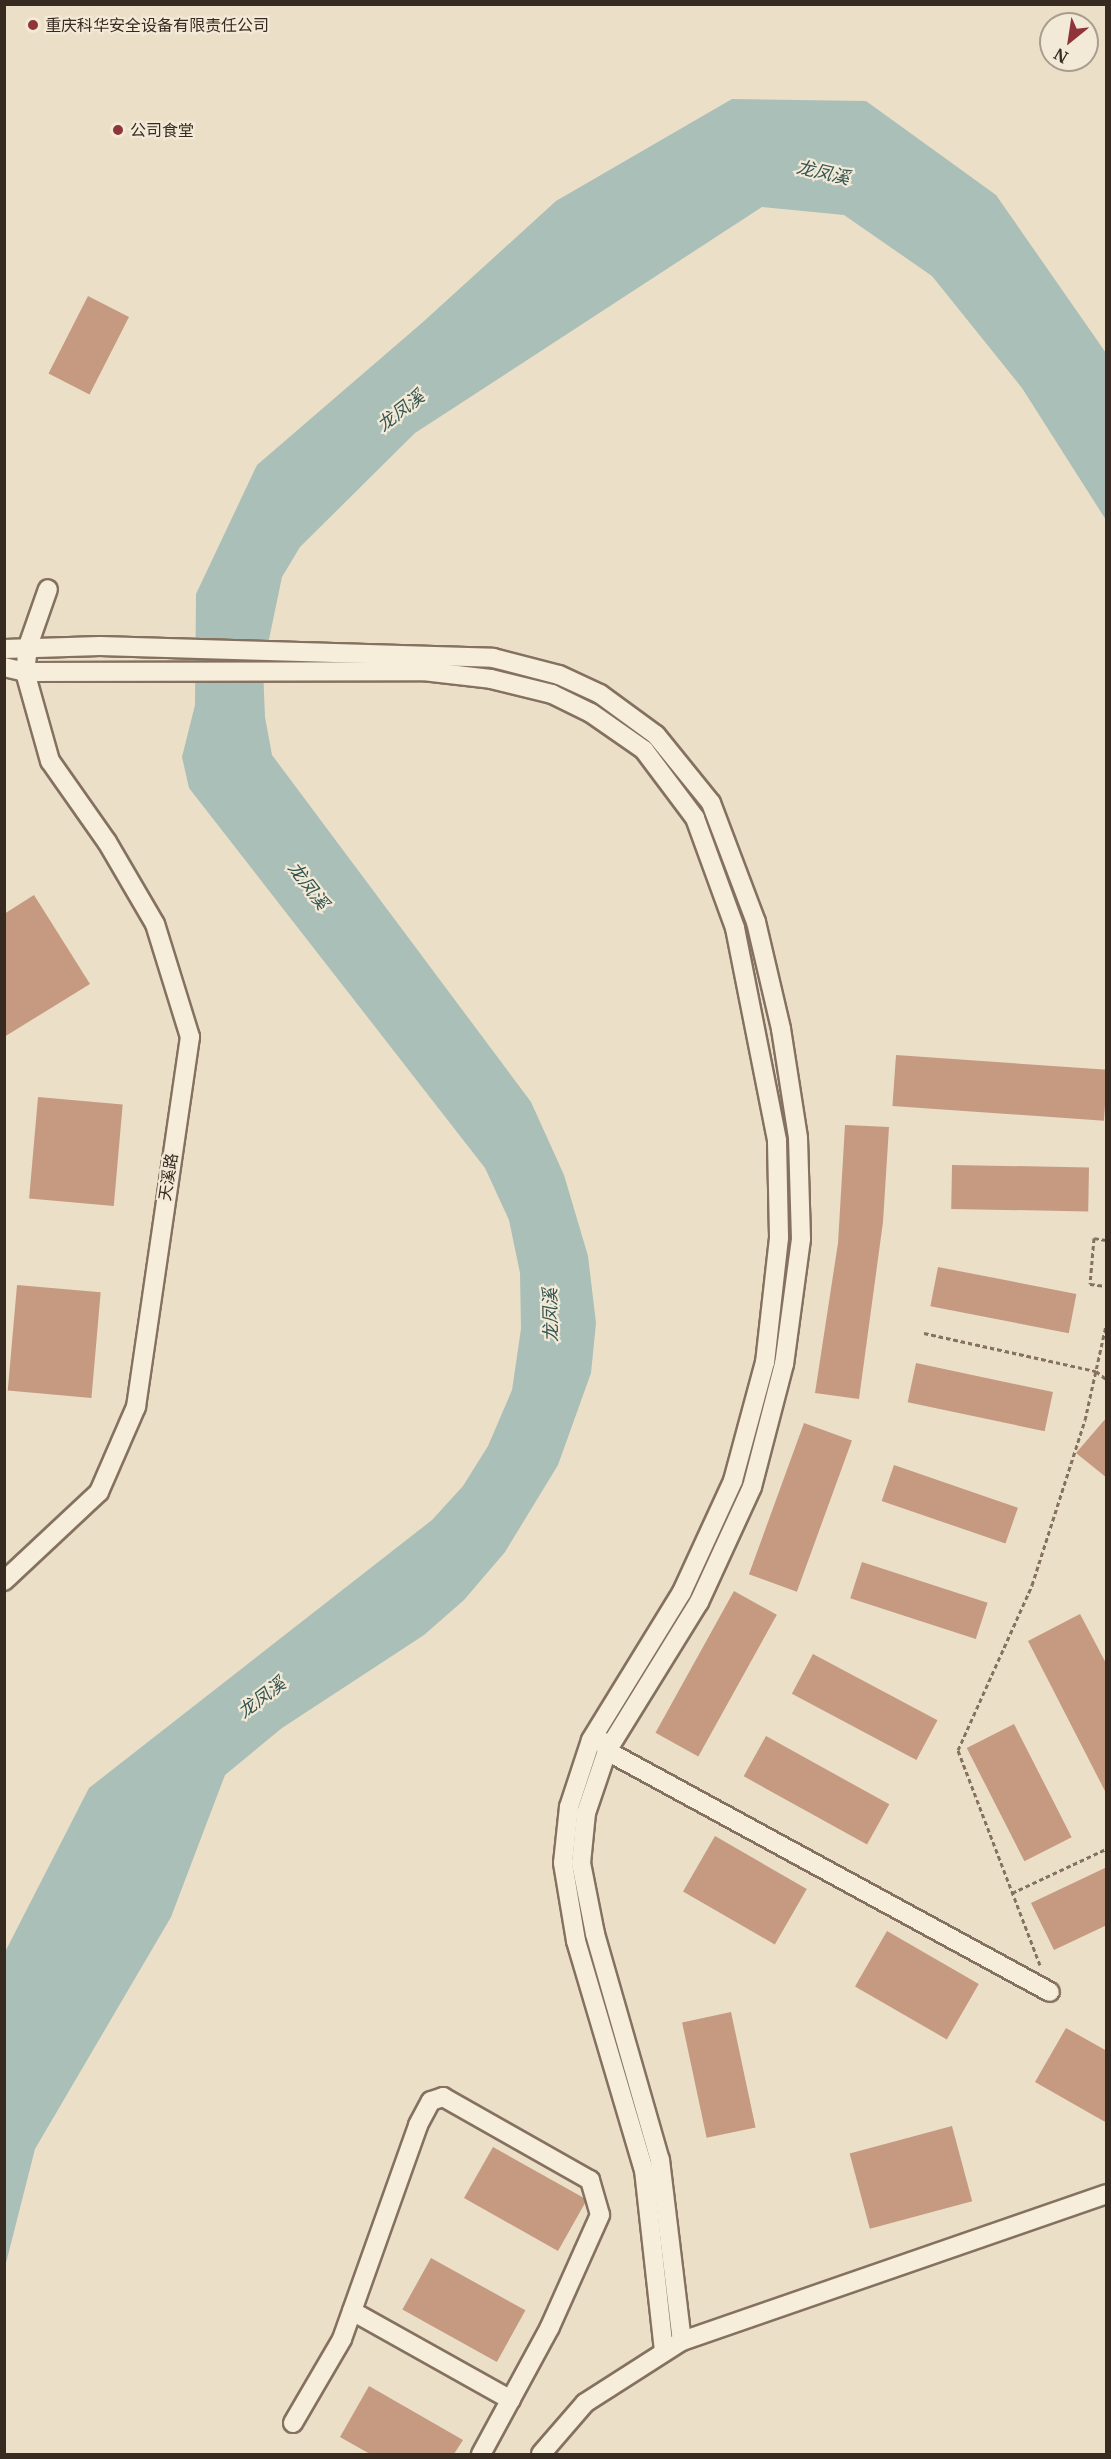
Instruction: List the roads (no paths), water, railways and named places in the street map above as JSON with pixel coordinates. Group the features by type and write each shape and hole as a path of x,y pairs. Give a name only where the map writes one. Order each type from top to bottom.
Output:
{"street":[{"path":"25,672 28,646 48,590"},
{"path":"4,649 28,646 100,646 421,653 493,658 559,675 600,694 656,735 711,803 756,922 780,1029 798,1138 801,1239 784,1364 752,1487 699,1602 607,1751 586,1813 581,1863 595,1934 660,2160 682,2341"},
{"path":"4,668 25,672 100,670 423,671 491,679 552,694 591,713 644,750 695,818 735,928 777,1142 779,1238 765,1362 733,1481 682,1593 598,1728 585,1759 569,1807 563,1863 576,1941 644,2170 664,2350"},
{"name":"天溪路","path":"4,1581 99,1492 136,1407 190,1037 155,924 107,842 50,761 25,672"},
{"path":"598,1728 607,1751 1050,1992"},
{"path":"585,1759 607,1751"},
{"path":"293,2423 342,2338 418,2125 430,2101 443,2097 584,2175 590,2180 600,2215 594,2234 511,2400 481,2454"},
{"path":"541,2454 585,2403 664,2350 682,2341 1107,2193"},
{"path":"352,2311 511,2400"}],"water":[{"name":"龙凤溪","path":"732,99 866,101 996,195 1106,353 1106,520 1022,388 932,276 844,215 762,207 415,433 300,547 282,577 263,668 265,717 272,755 531,1102 564,1175 588,1256 596,1323 591,1373 558,1465 505,1552 464,1600 424,1635 282,1728 225,1775 171,1917 35,2149 5,2267 5,1952 89,1788 432,1520 463,1486 488,1446 512,1390 521,1329 520,1273 509,1220 485,1168 189,788 182,757 195,705 196,594 257,465 423,322 556,201"}],"place":[{"name":"重庆科华安全设备有限责任公司","path":"33,25"},
{"name":"公司食堂","path":"118,130"}]}
